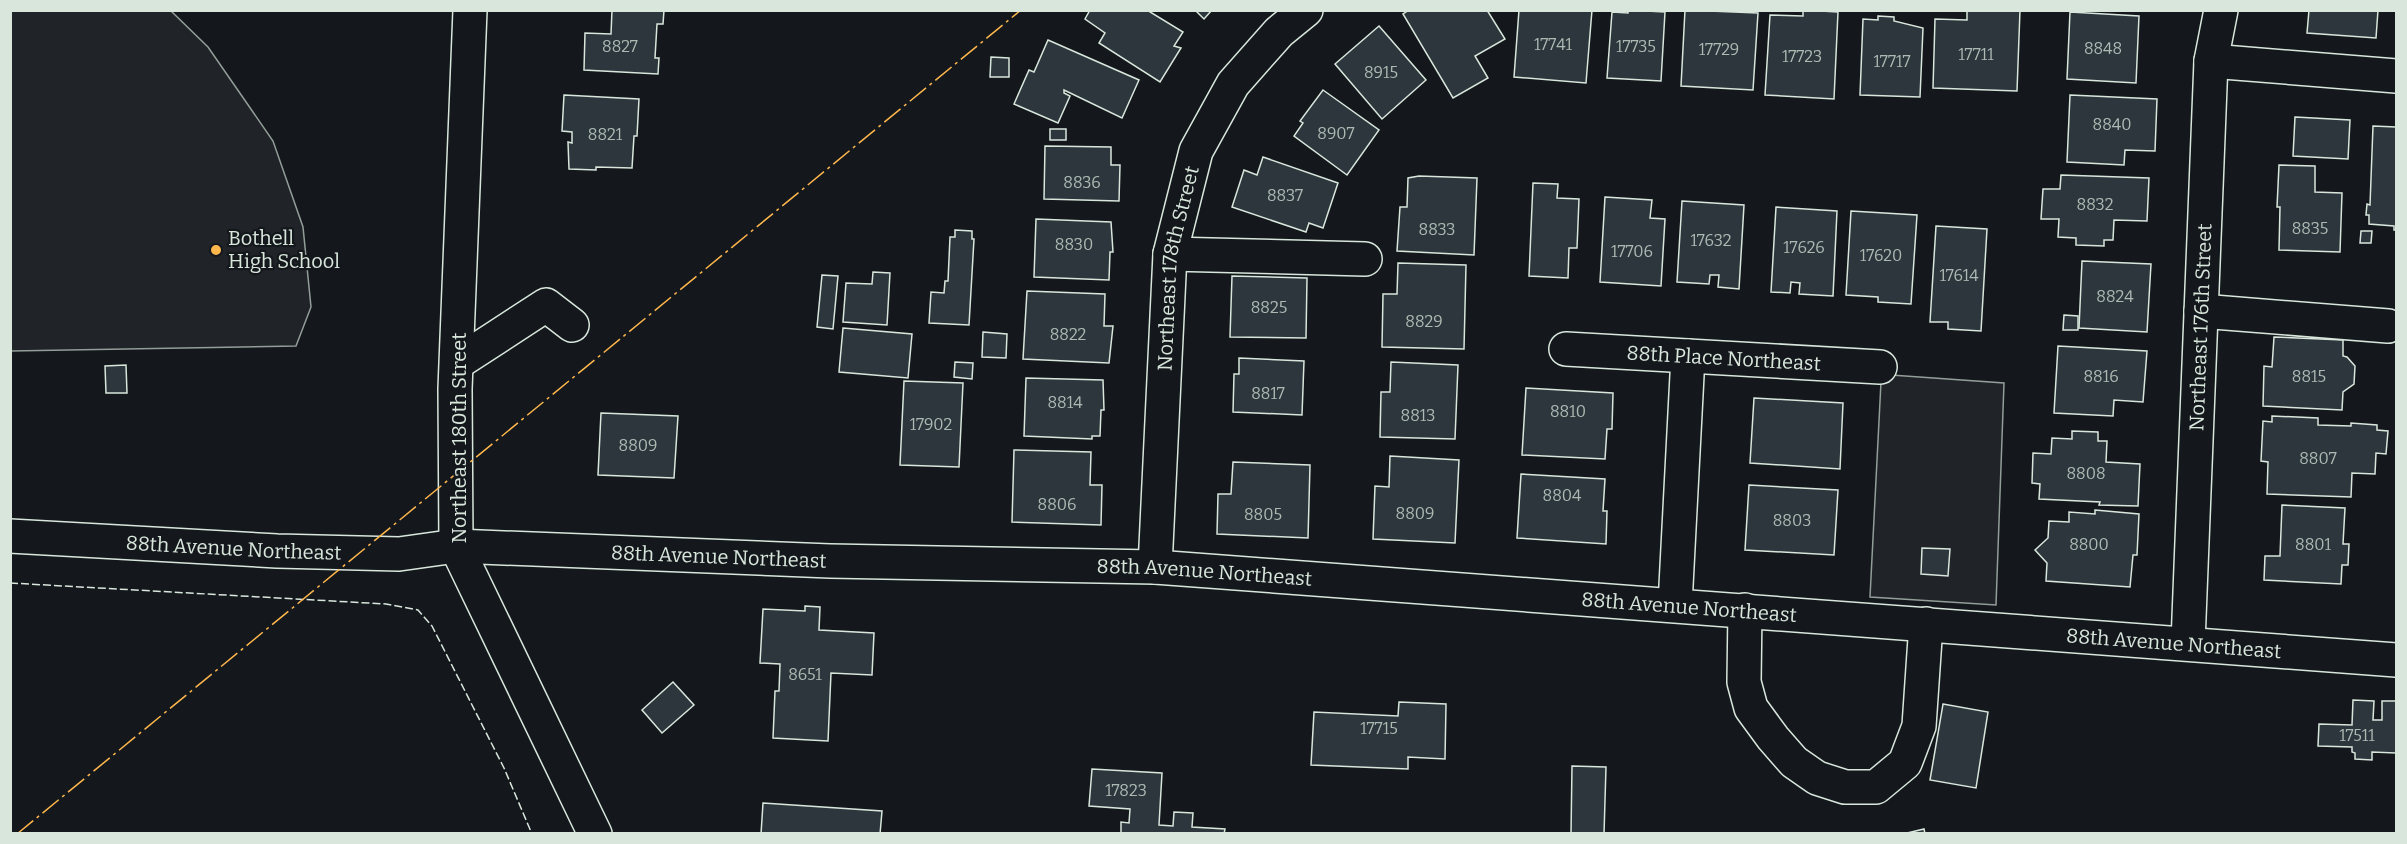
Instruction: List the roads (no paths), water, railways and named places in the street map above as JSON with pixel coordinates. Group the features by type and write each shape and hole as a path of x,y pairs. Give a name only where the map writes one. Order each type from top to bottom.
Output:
{"street":[{"name":"Northeast 180th Street","path":"470,10 457,363 456,546 596,834"},
{"name":"Northeast 178th Street","path":"1155,567 1170,254 1196,151 1233,84 1279,32 1306,10"},
{"name":"Northeast 176th Street","path":"2188,643 2211,61 2221,10"},
{"path":"2211,61 2397,76"},
{"path":"1170,254 1365,259"},
{"path":"457,363 546,305 572,325"},
{"path":"2201,312 2388,326"},
{"name":"88th Place Northeast","path":"1566,349 1880,367"},
{"path":"1675,605 1688,356"},
{"name":"88th Avenue Northeast","path":"10,536 277,551 399,554 456,546 830,561 1155,567 2397,660"},
{"path":"1745,610 1744,682 1751,708 1794,762 1817,778 1845,787 1876,787 1905,763 1919,726 1926,624"}],"place":[{"name":"Bothell High School","path":"216,250"}]}
